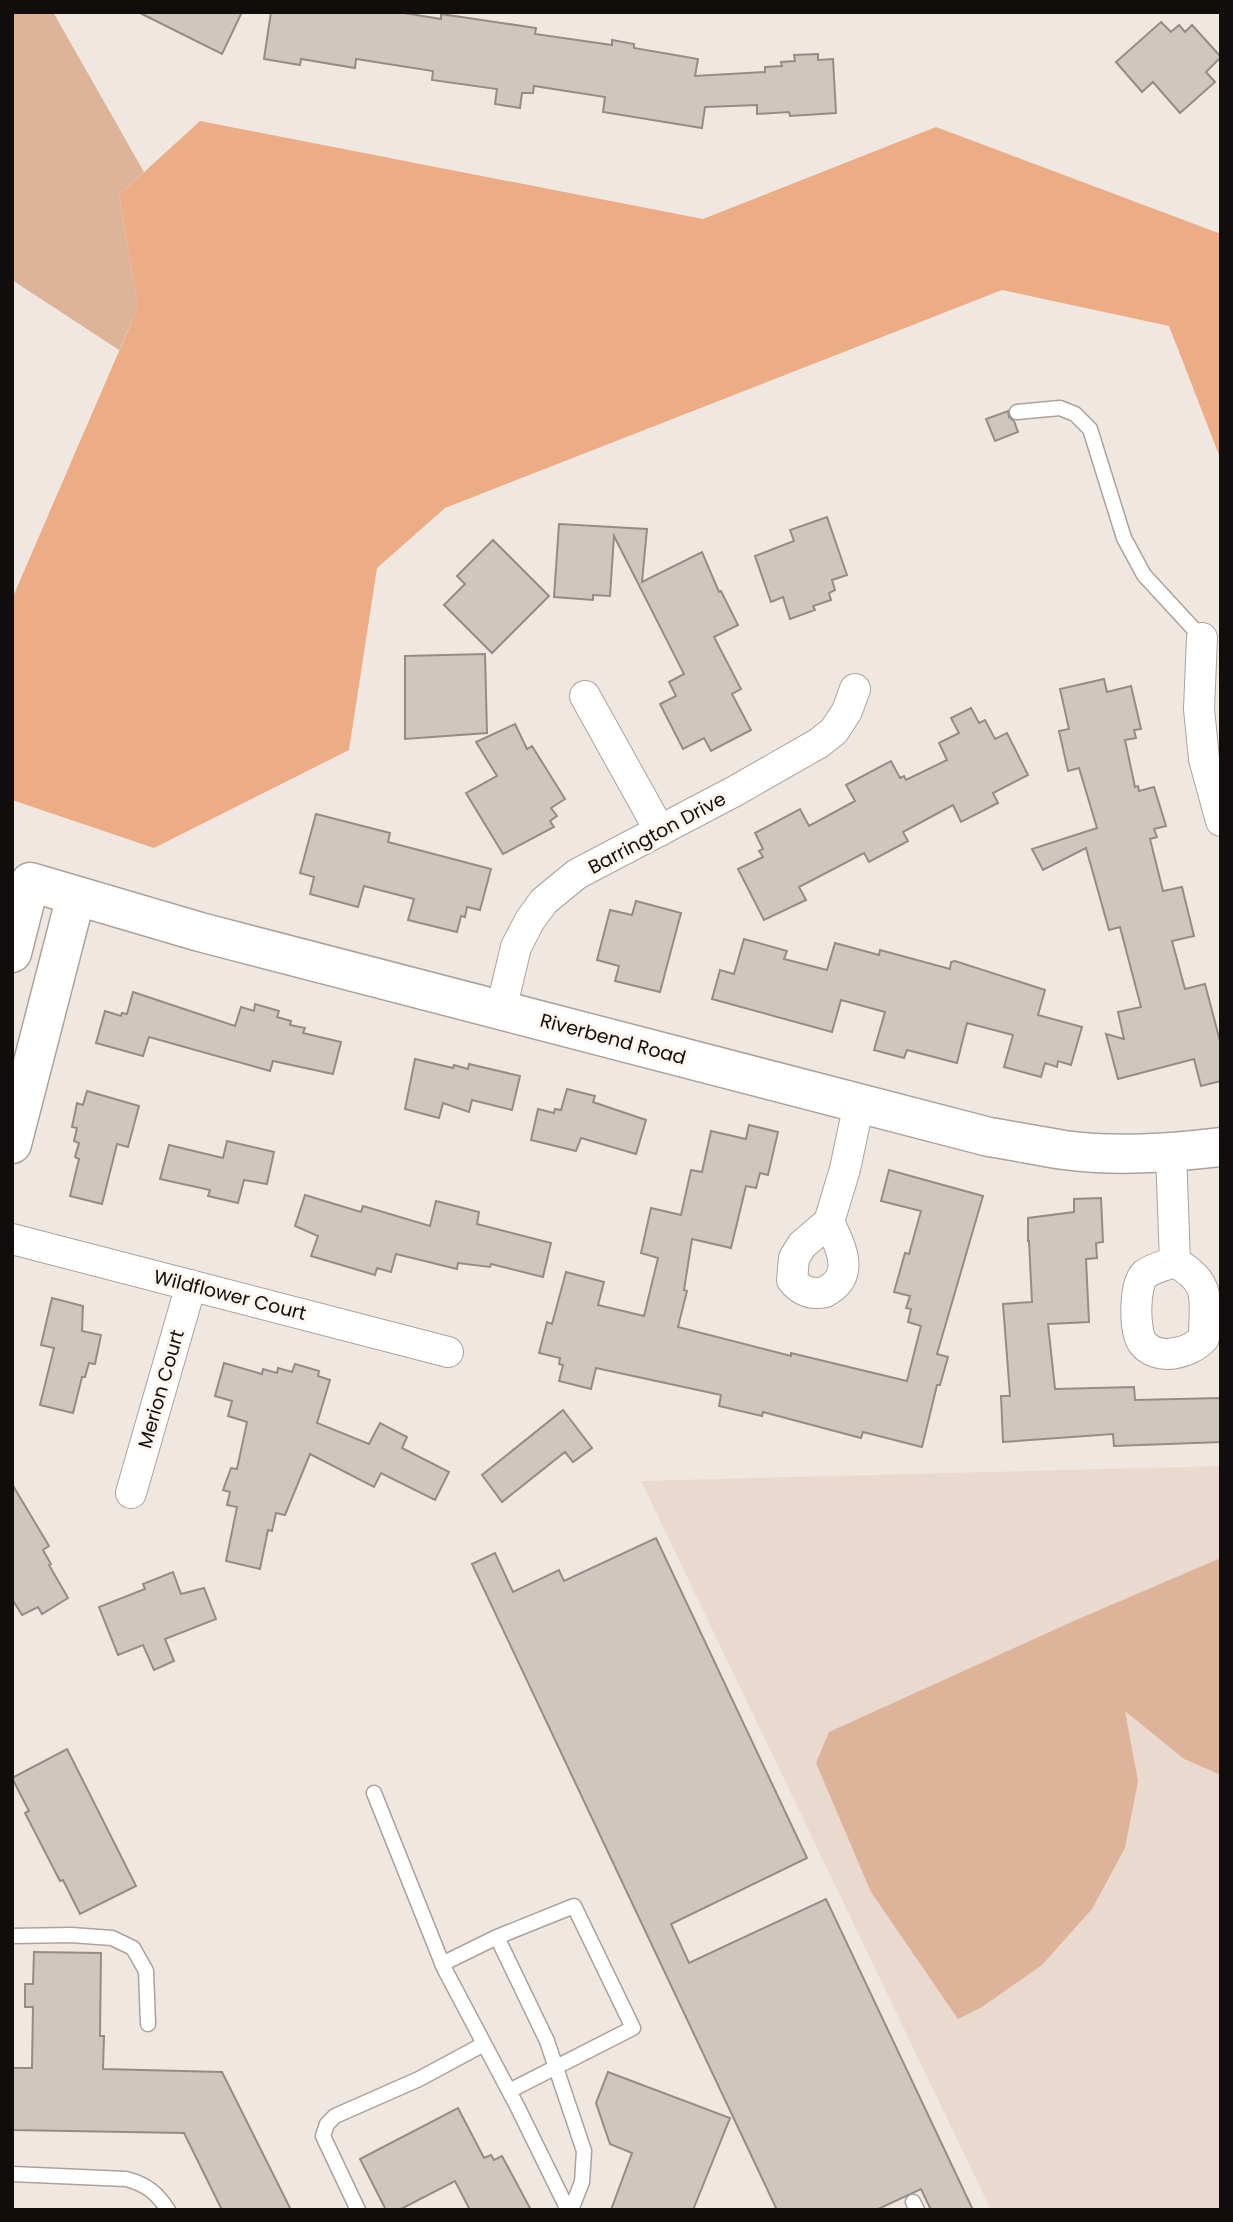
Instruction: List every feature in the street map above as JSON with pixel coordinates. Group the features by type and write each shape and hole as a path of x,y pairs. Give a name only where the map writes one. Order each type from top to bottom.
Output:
{"street":[{"path":"1202,638 1199,709 1205,760 1221,821"},
{"name":"Barrington Drive","path":"501,1010 516,947 544,901 577,874 819,743 834,731 847,711 855,690"},
{"path":"585,696 660,831"},
{"path":"12,953 21,880"},
{"name":"Riverbend Road","path":"21,880 200,932 989,1137 1066,1150 1131,1154 1171,1153 1221,1147"},
{"path":"12,1144 76,896"},
{"path":"829,1222 845,1170 859,1103"},
{"path":"1171,1153 1175,1262"},
{"name":"Wildflower Court","path":"12,1239 448,1352"},
{"name":"Merion Court","path":"131,1493 191,1285"}],"lane":[{"path":"1017,412 1037,408 1060,408 1075,414 1090,429 1124,538 1144,575 1202,638"},
{"path":"374,1793 442,1964 570,2210"},
{"path":"442,1964 497,1937 573,1906 633,2028 509,2091"},
{"path":"12,1936 71,1935 112,1938 133,1948 146,1971 148,2024"},
{"path":"497,1937 547,2041 584,2151 582,2182 570,2210"},
{"path":"358,2210 323,2136 327,2124 335,2116 419,2078 484,2044"},
{"path":"12,2174 126,2179 141,2183 157,2193 169,2210"}],"shaded area":[{"path":"12,12 53,12 144,172 119,195 138,307 119,350 12,280"},
{"path":"200,121 703,219 936,127 1221,234 1221,460 1169,326 1002,290 445,508 377,568 349,750 154,848 12,800 12,599 138,307 119,195"},
{"path":"1221,1466 1221,2210 991,2210 641,1481"},
{"path":"1221,1558 1221,1775 1184,1759 1125,1711 1138,1781 1125,1848 1092,1909 1042,1965 982,2007 958,2019 871,1892 816,1763 829,1732 1076,1620"}],"building":[{"path":"138,12 242,12 222,54"},
{"path":"271,12 398,12 441,19 441,14 536,28 535,34 612,45 612,40 634,44 634,48 698,59 695,76 765,72 765,67 782,66 781,62 795,61 794,55 818,54 818,60 833,59 836,113 790,116 789,112 757,114 757,105 705,107 702,128 603,112 605,97 534,86 533,93 522,93 520,108 495,104 497,89 432,80 433,71 356,59 355,68 301,59 300,65 264,59"},
{"path":"1161,22 1171,32 1179,25 1185,32 1192,25 1221,57 1206,72 1215,82 1180,113 1153,82 1142,92 1116,62"},
{"path":"1008,411 1018,432 995,441 986,419"},
{"path":"827,517 847,575 832,580 835,590 829,593 831,600 813,606 815,610 790,619 783,597 771,602 755,556 794,541 790,530"},
{"path":"559,524 647,529 642,582 702,552 719,592 721,591 738,625 714,637 741,689 732,694 751,730 711,751 704,738 683,749 660,704 676,696 669,682 684,674 614,536 610,596 593,595 593,600 554,597"},
{"path":"493,540 549,596 492,653 444,605 465,584 457,576"},
{"path":"485,654 487,733 405,739 405,656"},
{"path":"1104,679 1107,692 1131,686 1141,729 1134,730 1136,738 1125,740 1135,787 1138,786 1139,791 1154,787 1166,826 1154,829 1157,837 1150,839 1163,891 1182,887 1194,936 1172,941 1185,989 1205,984 1221,1045 1221,1081 1201,1086 1194,1059 1118,1079 1106,1034 1124,1039 1118,1012 1141,1007 1120,927 1109,930 1086,848 1043,870 1032,849 1097,828 1079,768 1068,771 1059,731 1069,729 1060,689"},
{"path":"971,708 979,723 985,720 995,739 1007,733 1028,775 993,793 998,803 961,822 953,805 903,832 908,841 869,862 864,853 799,887 806,900 764,920 738,869 763,857 759,851 763,849 755,833 800,809 809,826 855,801 846,785 891,761 900,778 904,776 906,780 947,760 939,743 959,733 951,718"},
{"path":"515,724 527,749 532,746 565,799 551,808 557,816 550,821 554,827 503,854 466,793 497,776 476,742"},
{"path":"316,814 390,833 388,842 491,869 480,910 467,907 465,917 461,916 457,932 408,920 414,899 364,886 358,907 310,894 314,877 300,873"},
{"path":"636,901 681,913 660,992 615,981 619,966 597,960 610,910 632,915"},
{"path":"744,939 787,951 784,959 827,970 835,943 879,955 880,950 950,969 951,962 955,961 1045,990 1038,1015 1082,1027 1071,1065 1058,1061 1057,1067 1045,1063 1041,1077 1004,1067 1013,1035 967,1023 957,1063 907,1050 904,1058 874,1050 885,1012 841,1000 832,1032 712,999 720,970 734,974"},
{"path":"133,992 235,1026 241,1007 254,1011 255,1004 279,1011 277,1017 291,1021 290,1025 305,1028 303,1033 341,1042 333,1074 273,1061 270,1071 149,1037 143,1056 96,1043 105,1011 121,1016 122,1013 127,1014"},
{"path":"415,1059 453,1068 454,1065 468,1069 469,1064 520,1076 512,1110 472,1100 469,1112 443,1103 439,1118 405,1109"},
{"path":"567,1089 595,1096 593,1102 646,1120 636,1154 581,1138 576,1151 531,1140 538,1109 554,1113 555,1109 561,1110"},
{"path":"87,1091 139,1106 128,1147 117,1144 102,1204 70,1196 79,1159 75,1157 79,1143 74,1141 77,1128 72,1127 77,1103 83,1105"},
{"path":"749,1125 778,1132 768,1175 760,1173 756,1188 746,1186 731,1248 692,1239 684,1290 687,1291 678,1327 791,1356 791,1353 907,1381 921,1326 908,1322 911,1309 906,1308 910,1296 894,1292 905,1253 909,1254 921,1211 881,1201 889,1170 983,1196 937,1354 948,1357 940,1385 937,1385 922,1447 863,1432 861,1438 763,1412 762,1416 719,1406 721,1395 596,1368 591,1389 559,1381 563,1365 559,1364 560,1358 539,1353 547,1322 552,1324 566,1272 604,1282 598,1305 644,1316 658,1258 641,1253 651,1208 681,1215 691,1170 702,1172 711,1131 746,1139"},
{"path":"227,1141 274,1152 267,1184 244,1180 238,1203 208,1196 210,1190 160,1179 169,1145 223,1158"},
{"path":"305,1195 361,1212 363,1206 430,1226 436,1201 479,1212 477,1224 551,1243 543,1277 491,1264 490,1267 458,1263 457,1269 396,1254 391,1272 377,1268 375,1275 311,1256 318,1236 295,1226"},
{"path":"1101,1198 1103,1242 1096,1243 1097,1258 1086,1259 1089,1322 1048,1324 1055,1389 1134,1387 1135,1400 1221,1398 1221,1442 1114,1446 1113,1434 1003,1442 1001,1396 1010,1396 1003,1304 1032,1302 1028,1218 1074,1212 1074,1199"},
{"path":"52,1298 83,1306 82,1331 101,1335 95,1364 89,1363 85,1377 82,1377 73,1413 40,1405 54,1348 41,1345"},
{"path":"224,1363 262,1374 263,1369 277,1373 278,1368 292,1372 295,1364 319,1371 318,1376 330,1380 317,1423 369,1444 380,1423 407,1437 402,1448 449,1472 435,1500 381,1473 374,1487 310,1454 285,1515 276,1513 272,1531 268,1530 260,1569 226,1561 237,1507 227,1505 230,1492 223,1490 231,1468 237,1469 247,1422 228,1416 232,1401 215,1396"},
{"path":"563,1410 592,1448 573,1462 565,1452 502,1502 482,1475"},
{"path":"12,1484 49,1546 43,1550 68,1598 42,1614 38,1607 22,1615 12,1599"},
{"path":"656,1538 807,1858 671,1924 689,1963 826,1899 973,2210 931,2210 921,2189 876,2210 777,2210 472,1564 495,1553 513,1592 559,1570 564,1581"},
{"path":"173,1572 181,1594 204,1588 216,1619 165,1639 174,1661 154,1670 143,1645 118,1655 99,1607 145,1589 143,1584"},
{"path":"67,1749 136,1886 80,1914 25,1813 29,1811 12,1778"},
{"path":"34,1952 101,1953 100,2036 104,2036 103,2069 222,2072 291,2210 222,2210 184,2133 12,2130 12,2068 32,2068 33,2007 25,2007 25,1984 33,1984"},
{"path":"608,2072 730,2118 693,2210 611,2210 632,2153 610,2144 596,2103"},
{"path":"458,2108 484,2158 491,2155 494,2160 502,2156 531,2210 470,2210 455,2181 399,2210 386,2210 360,2159"}]}
